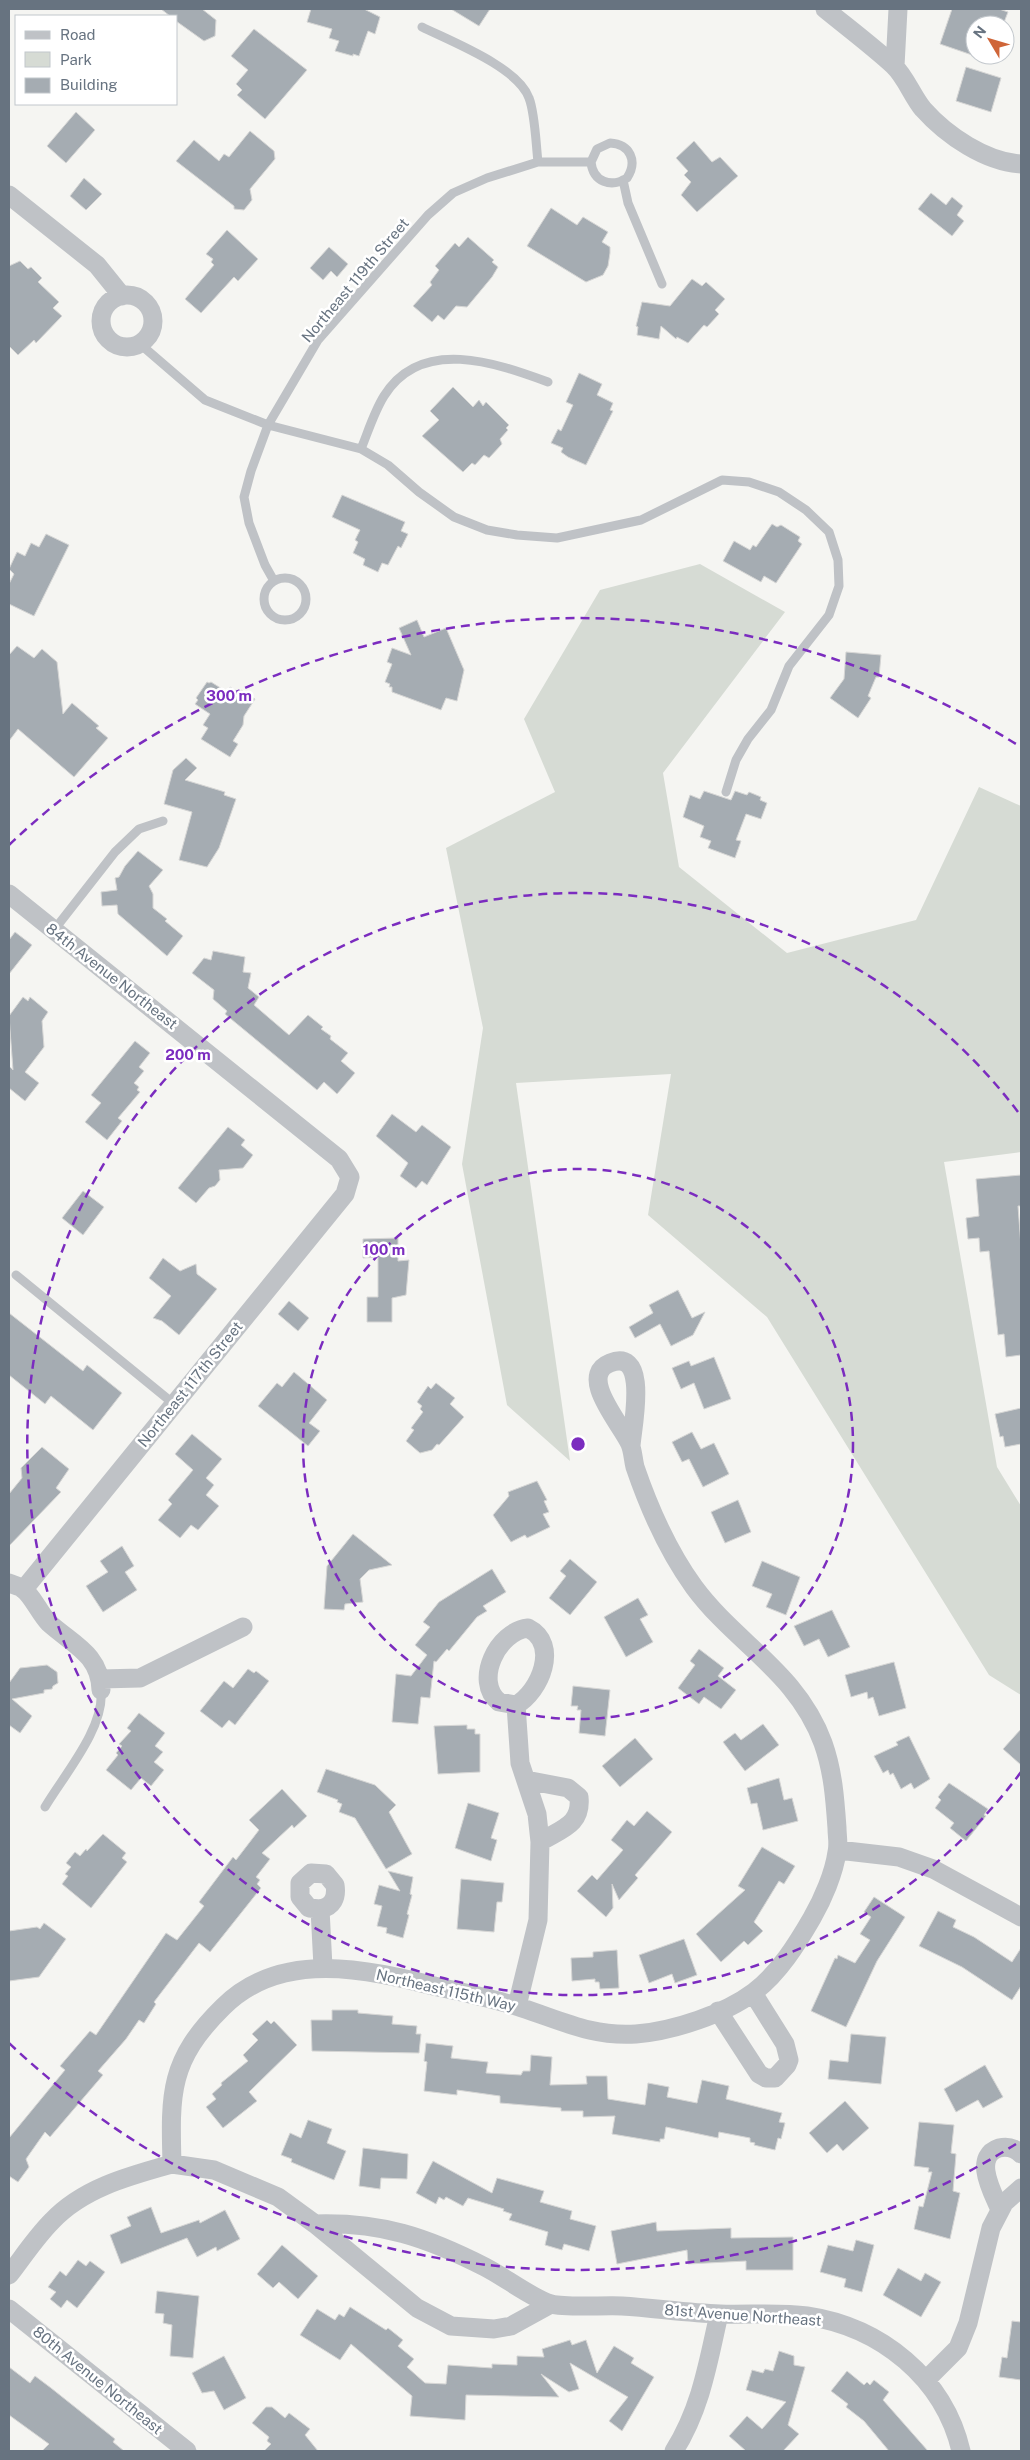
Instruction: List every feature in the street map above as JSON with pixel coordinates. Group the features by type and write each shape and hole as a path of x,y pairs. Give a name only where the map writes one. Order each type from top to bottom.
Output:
{"street":[{"path":"825,9 894,66 923,109 948,131 978,152 1008,163 1021,164"},
{"path":"894,66 898,9"},
{"path":"9,194 97,265 122,296"},
{"path":"122,296 138,298 150,309 152,316 151,332 140,344 124,347 116,345 105,334 102,327 104,311 108,304 122,296"},
{"name":"84th Avenue Northeast","path":"9,894 339,1159 350,1177"},
{"name":"Northeast 117th Street","path":"16,1586 174,1404 344,1194 350,1177"},
{"path":"631,1446 635,1466 675,1558 696,1590 728,1626 779,1672 804,1705 822,1742 834,1784 838,1850 899,1857 933,1869 1021,1917"},
{"path":"16,1586 48,1622 85,1650 96,1664 101,1685 140,1678 243,1627"},
{"path":"516,1705 520,1763 537,1814 540,1842 538,1920 517,2006"},
{"path":"526,1780 568,1788 579,1797 581,1810 572,1822 540,1842"},
{"name":"Northeast 115th Way","path":"172,2164 170,2105 178,2068 192,2042 236,1994 272,1974 323,1967 387,1974 517,2006 595,2033 637,2034 671,2028 718,2011 753,1993 795,1946 820,1904 838,1850"},
{"path":"320,1909 323,1967"},
{"path":"718,2011 759,2074 766,2078 775,2078 787,2065 787,2051 785,2044 753,1993"},
{"path":"1000,2210 985,2171 985,2164 992,2152 1008,2147 1021,2154"},
{"path":"9,2274 52,2220 87,2194 130,2176 172,2164 214,2170 244,2181 278,2197 315,2224 417,2308 451,2326 494,2330 511,2326 551,2304"},
{"path":"927,2379 958,2348 968,2323 991,2228 1004,2203 1021,2188"},
{"name":"81st Avenue Northeast","path":"315,2224 348,2223 390,2228 428,2240 485,2267 551,2304 622,2306 718,2314 806,2316 838,2322 862,2331 902,2356 927,2379 944,2404 957,2434 961,2451"},
{"name":"80th Avenue Northeast","path":"9,2308 188,2451"},
{"path":"674,2451 684,2435 700,2398 718,2314"}],"lane":[{"path":"422,27 497,64 514,78 529,97 538,162"},
{"path":"610,143 624,146 629,151 633,165 631,172 623,180 614,184 600,180 592,169 591,162 593,155 603,145 610,143"},
{"name":"Northeast 119th Street","path":"274,581 265,565 248,523 244,497 268,425 318,340 428,215 453,193 486,178 538,162 591,162"},
{"path":"623,180 628,203 662,284"},
{"path":"140,344 205,400 268,425 361,449 388,465 419,492 454,517 487,530 517,535 557,538 641,520 722,480 750,482 779,492 806,510 829,532 838,560 839,586 829,615 789,666 771,710 748,739 736,760 726,792"},
{"path":"361,449 384,396 408,370 431,361 462,359 500,364 548,382"},
{"path":"288,578 301,585 306,598 305,606 296,617 282,620 269,613 264,600 265,593 274,581 288,578"},
{"path":"54,930 115,852 139,829 163,821"},
{"path":"16,1275 174,1404"},
{"path":"45,1807 96,1726 102,1699 101,1685"}],"green space":[{"path":"700,564 785,612 663,773 679,867 787,953 916,920 979,787 1021,806 1021,1152 944,1162 997,1467 1021,1506 1021,1695 989,1675 767,1317 648,1215 671,1074 516,1083 570,1461 507,1405 462,1164 483,1028 446,848 555,792 524,719 600,590"}],"building":[{"path":"161,9 202,9 216,20 215,36 204,41 178,22 178,15 169,15"},
{"path":"311,9 364,9 380,17 375,34 368,31 359,56 353,54 353,56 335,51 339,41 329,38 332,29 307,22"},
{"path":"451,9 490,9 479,26"},
{"path":"952,9 999,9 1008,12 1007,15 965,15 965,53 940,44"},
{"path":"254,29 307,70 265,119 237,95 242,90 236,84 248,70 231,56"},
{"path":"966,67 1001,78 991,112 956,101"},
{"path":"76,112 95,130 66,163 47,146"},
{"path":"250,131 274,151 275,159 250,189 252,200 244,210 234,209 234,206 176,161 194,140 219,161 224,154 229,157"},
{"path":"694,141 712,162 720,157 738,176 697,212 681,195 691,182 684,175 688,171 676,158"},
{"path":"84,178 102,194 86,210 70,196"},
{"path":"931,193 946,205 952,197 963,206 957,215 964,221 952,236 918,209"},
{"path":"551,208 577,225 583,217 608,232 602,242 610,247 608,266 603,275 586,282 527,246"},
{"path":"227,230 258,259 238,281 234,277 201,313 185,299 214,265 211,262 213,259 206,254"},
{"path":"468,237 494,260 492,262 498,267 467,307 456,306 444,320 438,315 432,322 413,306 432,285 430,282 439,270 435,266 455,243 459,247"},
{"path":"329,247 348,264 337,277 331,271 323,280 310,268"},
{"path":"20,261 28,269 31,267 42,278 38,282 59,302 53,308 62,316 36,343 34,340 18,355 9,346 9,266"},
{"path":"692,279 702,286 706,282 725,299 715,310 719,314 707,327 704,325 688,343 677,337 676,339 661,326 659,339 637,335 638,327 636,326 642,302 670,306"},
{"path":"579,373 602,384 597,395 613,403 610,410 613,411 586,465 568,457 561,452 563,448 551,443 558,429 561,431 573,405 566,402"},
{"path":"453,387 473,407 479,400 483,406 486,402 509,425 506,428 508,430 500,439 502,444 489,458 484,455 475,465 472,463 463,472 422,436 439,420 430,411"},
{"path":"342,495 405,522 401,531 408,534 401,548 398,546 388,565 382,563 378,572 363,565 365,559 353,553 358,542 355,540 360,530 332,517"},
{"path":"772,524 777,527 781,525 800,537 798,541 802,544 776,583 764,576 761,582 723,561 734,541 750,550 753,545 756,547"},
{"path":"46,534 69,545 34,616 9,604 9,584 14,574 9,569 17,552 25,556 31,543 39,547"},
{"path":"417,620 424,637 446,628 464,670 457,701 446,698 441,710 392,692 392,687 389,687 390,684 385,682 392,664 387,662 392,648 411,655 399,628"},
{"path":"17,646 34,658 42,649 57,662 63,714 72,703 99,726 96,728 108,738 74,777 18,729 9,741 9,655"},
{"path":"846,652 881,655 879,677 876,677 868,696 871,698 858,718 830,698 844,679"},
{"path":"207,682 211,682 227,692 230,687 240,693 241,690 255,699 244,716 243,725 233,741 238,744 230,757 201,739 208,728 203,725 210,714 195,704 198,700 196,698"},
{"path":"186,758 197,768 185,780 225,792 224,795 236,799 219,848 207,867 179,860 192,812 164,804 173,770"},
{"path":"704,791 731,800 735,791 747,795 749,792 761,797 760,800 767,803 761,819 746,814 736,840 741,841 735,858 708,848 711,841 700,837 704,826 683,817 690,795 700,799"},
{"path":"138,851 163,870 149,886 153,894 153,908 167,919 165,921 183,936 167,956 118,914 117,905 102,906 101,892 117,890 115,878 119,877 125,866"},
{"path":"15,932 32,945 9,974 9,940"},
{"path":"213,951 245,957 243,972 251,973 248,988 259,997 254,1005 289,1035 308,1015 323,1027 321,1029 331,1036 330,1039 348,1053 341,1061 355,1073 337,1094 324,1082 317,1090 225,1014 227,1011 213,999 214,990 192,973 204,958 211,960"},
{"path":"23,997 28,1001 30,997 48,1012 42,1021 44,1047 25,1072 39,1083 25,1101 9,1088 9,1066 13,1070 9,1016"},
{"path":"135,1041 150,1053 139,1067 144,1071 134,1083 139,1087 137,1090 140,1092 118,1118 122,1121 107,1140 85,1122 101,1103 91,1095"},
{"path":"392,1114 416,1132 422,1125 451,1147 427,1185 422,1181 416,1188 400,1176 408,1163 376,1136"},
{"path":"228,1127 245,1140 241,1145 253,1155 243,1168 219,1170 220,1180 215,1186 209,1188 196,1203 178,1188"},
{"path":"1021,1175 1021,1206 1018,1206 1021,1246 1021,1355 1006,1357 1004,1334 998,1335 989,1251 980,1252 979,1238 968,1239 966,1218 979,1216 976,1179"},
{"path":"83,1191 104,1207 83,1235 62,1218"},
{"path":"398,1238 398,1261 409,1260 406,1295 392,1298 392,1322 367,1322 367,1297 378,1297 378,1257 363,1258 363,1239"},
{"path":"163,1258 180,1271 196,1264 197,1274 217,1289 179,1335 162,1321 153,1318 171,1296 149,1278"},
{"path":"678,1290 692,1318 705,1312 693,1335 671,1346 660,1324 635,1338 629,1327 653,1313 649,1305"},
{"path":"289,1301 309,1318 298,1331 278,1314"},
{"path":"9,1313 83,1371 87,1365 122,1393 93,1430 51,1396 45,1404 9,1375"},
{"path":"714,1357 731,1399 704,1409 694,1383 681,1389 672,1368 689,1361 691,1366"},
{"path":"294,1372 327,1400 309,1423 320,1431 308,1446 258,1406 277,1383 282,1387"},
{"path":"436,1383 455,1398 450,1404 464,1417 439,1445 437,1444 432,1450 420,1453 406,1441 414,1430 411,1428 423,1412 420,1409 422,1406 417,1402 428,1386 431,1389"},
{"path":"1021,1408 1021,1444 1005,1447 1003,1436 1000,1437 995,1414"},
{"path":"692,1432 701,1449 714,1443 729,1474 703,1487 689,1459 682,1462 672,1442"},
{"path":"192,1434 222,1459 206,1478 214,1485 206,1495 219,1506 198,1530 191,1525 180,1538 158,1520 172,1504 168,1500 193,1470 175,1454"},
{"path":"42,1447 69,1469 56,1488 61,1492 9,1546 9,1494 22,1478 21,1468"},
{"path":"537,1481 547,1500 544,1501 549,1512 543,1514 550,1527 527,1538 525,1535 511,1542 493,1515 509,1496 508,1492"},
{"path":"738,1500 751,1532 725,1543 711,1512"},
{"path":"353,1534 392,1565 369,1570 360,1579 363,1602 345,1604 344,1610 324,1609 327,1566"},
{"path":"122,1546 134,1566 125,1572 137,1590 103,1612 86,1586 108,1572 100,1561"},
{"path":"570,1559 597,1582 570,1615 549,1598 566,1576 560,1571"},
{"path":"762,1561 800,1577 786,1615 766,1607 772,1594 752,1586"},
{"path":"492,1569 506,1592 483,1606 487,1611 477,1617 449,1651 447,1649 436,1662 434,1661 430,1698 421,1697 418,1724 392,1722 396,1674 411,1676 427,1655 415,1645 430,1627 423,1622 439,1602"},
{"path":"638,1598 648,1615 640,1619 653,1642 626,1657 604,1617"},
{"path":"832,1610 850,1647 828,1657 819,1639 804,1646 794,1626"},
{"path":"699,1649 724,1668 718,1676 736,1690 721,1709 704,1697 699,1704 678,1688 695,1665 690,1661"},
{"path":"894,1662 906,1708 879,1716 873,1697 868,1699 867,1692 851,1697 845,1675"},
{"path":"47,1665 57,1672 58,1683 52,1689 44,1690 44,1693 12,1699 32,1716 20,1733 9,1725 9,1683 20,1668"},
{"path":"248,1669 254,1673 256,1671 269,1681 235,1725 229,1720 222,1728 200,1711 224,1681 233,1688"},
{"path":"573,1686 610,1690 605,1736 579,1733 581,1710 577,1710 578,1706 571,1706"},
{"path":"139,1713 165,1733 155,1746 163,1752 154,1762 164,1770 151,1786 141,1778 131,1790 106,1770 118,1755 116,1753 122,1746 119,1744 131,1731 127,1728"},
{"path":"763,1724 779,1745 745,1771 723,1742 735,1733 741,1740"},
{"path":"467,1725 467,1729 475,1729 475,1734 480,1734 480,1772 438,1774 434,1726"},
{"path":"1021,1729 1021,1765 1003,1749"},
{"path":"909,1736 930,1779 914,1789 911,1783 901,1789 893,1773 890,1775 888,1770 883,1773 874,1756 898,1745 896,1742"},
{"path":"635,1738 653,1759 620,1787 602,1766"},
{"path":"326,1769 375,1785 396,1805 389,1812 412,1854 386,1869 355,1818 339,1812 342,1804 337,1802 338,1800 317,1792"},
{"path":"779,1778 784,1800 792,1798 798,1821 763,1830 757,1803 751,1804 747,1788"},
{"path":"949,1783 988,1809 984,1815 986,1816 966,1841 950,1828 954,1823 935,1808 941,1800 938,1797"},
{"path":"282,1789 307,1816 294,1828 292,1825 262,1853 270,1859 256,1877 260,1880 257,1884 261,1888 210,1952 199,1943 154,2002 156,2004 144,2023 139,2020 126,2039 98,2071 103,2075 50,2137 45,2132 26,2159 29,2167 18,2182 9,2176 9,2138 65,2070 60,2066 90,2031 96,2035 166,1933 177,1940 204,1906 199,1902 233,1857 236,1860 259,1830 249,1820"},
{"path":"468,1803 499,1813 491,1838 497,1840 491,1861 455,1848"},
{"path":"647,1811 672,1832 635,1875 638,1878 619,1900 612,1884 613,1908 606,1917 577,1891 592,1875 597,1880 623,1850 611,1840 627,1820 634,1826"},
{"path":"103,1834 126,1853 122,1858 127,1862 91,1908 62,1884 68,1876 65,1874 71,1867 66,1863 75,1852 80,1856"},
{"path":"762,1847 795,1866 784,1884 779,1881 754,1922 763,1931 748,1945 744,1941 721,1962 696,1934 745,1890 738,1886"},
{"path":"388,1871 413,1877 410,1894 412,1895 407,1914 409,1915 403,1938 386,1933 387,1928 377,1926 382,1906 374,1904 379,1885 400,1891"},
{"path":"461,1879 504,1883 502,1902 497,1902 494,1932 457,1929"},
{"path":"874,1897 905,1917 877,1961 846,2027 811,2011 835,1958 837,1959 838,1955 855,1963 870,1940 860,1934 871,1917 864,1912"},
{"path":"938,1911 956,1920 953,1927 974,1937 1012,1962 1021,1948 1021,1986 1012,2000 962,1967 919,1946"},
{"path":"44,1923 66,1939 39,1977 9,1981 9,1931 37,1927 40,1929"},
{"path":"684,1939 697,1975 675,1983 672,1974 649,1983 639,1955"},
{"path":"617,1950 619,1988 600,1989 599,1982 595,1982 595,1979 572,1981 571,1958 593,1957 593,1952"},
{"path":"332,2010 358,2010 358,2013 393,2016 392,2024 417,2026 416,2034 421,2034 419,2053 312,2051 311,2020 332,2020"},
{"path":"267,2020 271,2024 274,2021 297,2045 249,2092 257,2101 223,2128 206,2107 216,2099 212,2094 222,2085 221,2083 248,2061 243,2055 258,2040 252,2034"},
{"path":"851,2034 886,2037 881,2084 828,2079 830,2060 848,2062"},
{"path":"426,2043 453,2046 451,2058 488,2062 486,2073 521,2075 523,2071 530,2071 531,2055 552,2057 550,2085 587,2084 586,2076 607,2076 608,2099 645,2105 648,2083 669,2087 667,2097 697,2103 702,2080 729,2086 726,2099 782,2113 779,2122 785,2123 781,2139 778,2138 775,2150 754,2145 755,2143 750,2142 750,2138 719,2132 718,2138 666,2127 664,2139 660,2139 660,2142 612,2134 615,2116 583,2117 583,2111 561,2111 561,2108 500,2103 500,2096 457,2090 457,2095 424,2091 427,2062 424,2061"},
{"path":"985,2065 1003,2097 983,2108 978,2100 956,2112 944,2089"},
{"path":"845,2101 869,2128 843,2151 837,2144 827,2153 809,2133"},
{"path":"308,2120 332,2129 327,2143 346,2151 334,2180 291,2162 292,2159 281,2155 290,2133 301,2138"},
{"path":"919,2122 954,2125 951,2153 956,2154 953,2191 960,2193 950,2239 914,2229 919,2206 923,2207 932,2172 928,2172 929,2168 914,2166"},
{"path":"363,2148 408,2154 407,2179 381,2178 380,2189 359,2186"},
{"path":"433,2161 492,2193 497,2178 544,2191 540,2202 572,2211 570,2219 596,2226 589,2251 564,2244 562,2250 545,2245 548,2232 509,2220 512,2214 503,2211 504,2209 468,2198 463,2206 446,2197 444,2200 439,2197 436,2204 416,2193"},
{"path":"151,2207 161,2233 199,2220 200,2223 225,2210 240,2239 217,2251 216,2247 197,2257 187,2238 121,2264 110,2235 131,2226 127,2217"},
{"path":"656,2222 657,2231 731,2228 731,2238 793,2237 793,2270 746,2270 746,2261 688,2264 687,2250 617,2264 611,2231"},
{"path":"856,2240 874,2245 862,2292 844,2287 846,2279 820,2272 828,2245 853,2251"},
{"path":"282,2245 318,2276 298,2299 279,2282 273,2288 257,2274"},
{"path":"78,2260 86,2266 90,2261 105,2272 77,2308 67,2300 61,2308 50,2299 56,2292 48,2287 60,2271 66,2276"},
{"path":"898,2268 921,2281 925,2273 941,2282 921,2317 883,2295"},
{"path":"157,2291 199,2296 193,2358 170,2356 172,2325 163,2323 164,2314 155,2313"},
{"path":"350,2307 386,2330 388,2328 403,2340 398,2346 414,2359 407,2367 425,2383 446,2384 448,2365 492,2368 492,2364 517,2365 517,2356 544,2357 542,2349 570,2340 572,2345 586,2340 597,2373 614,2346 634,2358 631,2363 654,2377 622,2431 609,2421 628,2397 570,2363 579,2389 569,2392 541,2374 559,2397 466,2395 465,2420 410,2416 412,2396 351,2344 340,2360 300,2335 317,2309 335,2320 339,2314 344,2317"},
{"path":"1012,2321 1021,2322 1021,2380 999,2377 1002,2357 1007,2358"},
{"path":"779,2351 794,2356 794,2365 805,2367 788,2425 799,2434 783,2451 746,2451 729,2436 747,2416 762,2429 786,2402 746,2390 752,2370 763,2373 765,2369 773,2371"},
{"path":"224,2356 246,2398 224,2410 214,2391 202,2393 192,2373"},
{"path":"9,2367 30,2383 35,2376 115,2439 113,2442 124,2451 42,2451 49,2444 9,2415"},
{"path":"847,2371 864,2385 867,2382 870,2385 874,2380 889,2392 883,2400 928,2451 889,2451 864,2421 846,2407 848,2404 831,2391"},
{"path":"266,2407 272,2407 285,2418 289,2413 310,2429 305,2435 318,2451 264,2451 271,2444 267,2441 269,2437 252,2423"}]}
